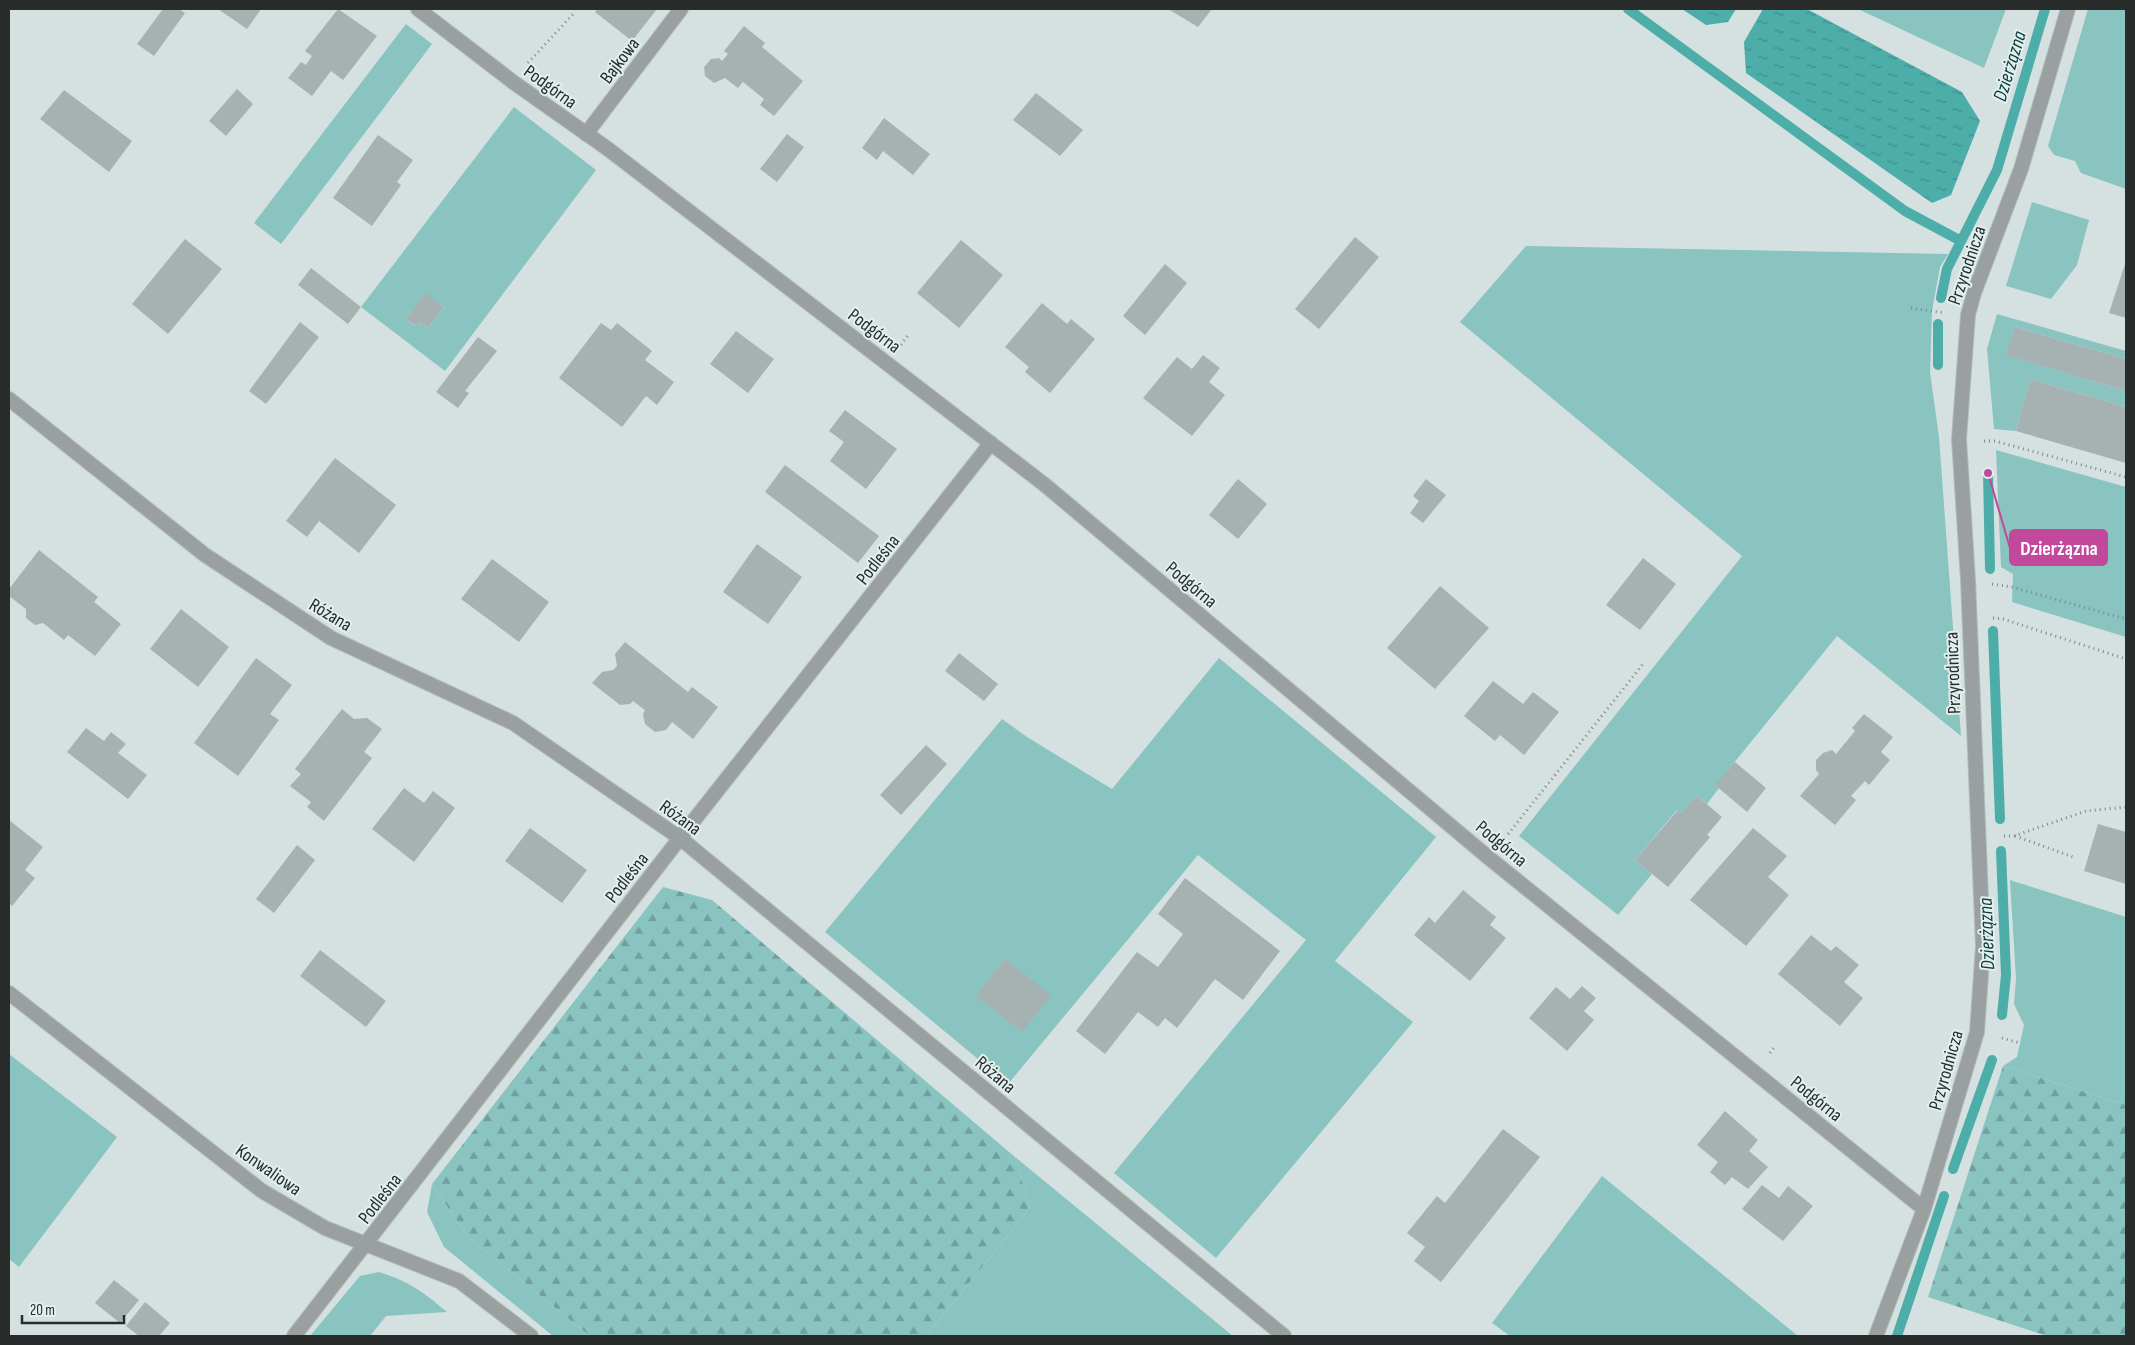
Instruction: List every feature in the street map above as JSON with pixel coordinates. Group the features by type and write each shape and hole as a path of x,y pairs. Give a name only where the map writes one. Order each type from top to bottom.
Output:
{"street":[{"name":"Podgórna","path":"418,9 512,82 615,154 1045,485 1489,858 1924,1209"},
{"name":"Bajkowa","path":"586,134 681,9"},
{"name":"Przyrodnicza","path":"1876,1336 1924,1209 1977,1032 1983,946 1968,580 1959,439 1968,315 1974,293 2021,169 2068,9"},
{"name":"Różana","path":"9,399 205,555 331,638 513,723 680,838 1284,1336"},
{"name":"Podleśna","path":"294,1336 680,838 991,443"},
{"name":"Konwaliowa","path":"9,993 262,1191 325,1228 459,1281 530,1336"}],"path":[{"path":"512,82 575,12"},
{"path":"1911,308 1968,315"},
{"path":"1959,439 1995,442 2126,477"},
{"path":"1968,580 2012,587 2126,619"},
{"path":"1969,616 2004,619 2126,659"},
{"path":"1489,858 1643,664"},
{"path":"1978,836 2014,836 2086,811 2126,807"},
{"path":"2014,836 2076,858"}],"green space":[{"path":"1858,9 2006,9 1984,68"},
{"path":"2088,9 2126,9 2126,189 2081,173 2075,161 2054,155 2048,146"},
{"path":"406,24 432,44 281,244 254,223"},
{"path":"514,107 596,170 445,371 361,307","holes":["425,294 444,307 428,328 419,322 415,326 406,319"]},
{"path":"2032,202 2089,220 2077,265 2051,299 2006,286"},
{"path":"1526,246 1948,254 1940,267 1932,311 1930,372 1939,437 1961,736 1837,636 1716,785 1719,788 1707,804 1696,795 1681,813 1677,810 1635,860 1652,874 1618,915 1519,836 1742,556 1460,322"},
{"path":"1997,314 2126,351 2126,359 2015,327 2007,355 2126,391 2126,407 2030,379 2016,431 1994,429 1987,349"},
{"path":"1996,450 2126,487 2126,637 2012,602 2013,574 2001,567"},
{"path":"1219,658 1436,837 1335,961 1413,1022 1216,1258 1114,1173 1306,940 1198,855 1008,1084 825,932 1002,719 1027,737 1112,789"},
{"path":"2010,880 2126,917 2126,1105 2003,1066 2017,1057 2024,1025 2014,1004 2016,979"},
{"path":"663,887 712,900 1015,1157 1030,1208 926,1336 590,1336 467,1236 432,1184"},
{"path":"9,1054 117,1137 19,1267 9,1259"},
{"path":"2003,1066 2126,1105 2126,1336 2047,1336 1928,1297"},
{"path":"1015,1157 1233,1336 926,1336 1030,1208"},
{"path":"1602,1176 1798,1336 1510,1336 1492,1323"},
{"path":"432,1184 467,1236 590,1336 553,1336 444,1247 427,1212"},
{"path":"379,1272 415,1288 447,1312 386,1316 370,1336 310,1336 360,1276"}],"water":[{"path":"1682,9 1736,9 1728,22 1706,25"},
{"path":"1763,9 1807,9 1962,92 1980,121 1951,195 1932,203 1746,73 1744,42"}],"building":[{"path":"163,9 179,9 185,13 154,56 137,44"},
{"path":"218,9 261,9 247,29"},
{"path":"338,9 377,36 343,80 331,71 312,96 288,78 301,62 306,65 312,56 305,51"},
{"path":"597,9 657,9 632,41 595,12"},
{"path":"1168,9 1212,9 1198,27"},
{"path":"744,26 765,43 762,47 803,81 774,116 760,105 764,99 743,82 738,88 725,78 714,83 705,76 704,67 711,59 719,58 722,61 728,54 724,51"},
{"path":"237,89 253,104 226,136 209,121"},
{"path":"64,90 132,141 109,172 40,119"},
{"path":"1036,93 1083,130 1060,156 1013,120"},
{"path":"884,118 930,154 913,175 883,151 877,160 862,148"},
{"path":"787,134 804,147 777,182 760,169"},
{"path":"378,135 413,160 397,182 401,185 372,226 333,198"},
{"path":"1355,237 1379,257 1319,329 1295,309"},
{"path":"185,239 222,269 168,334 132,304"},
{"path":"961,240 1003,275 959,328 917,293"},
{"path":"2126,261 2126,318 2109,313"},
{"path":"1165,264 1187,283 1145,335 1123,316"},
{"path":"311,268 361,307 348,324 298,285"},
{"path":"425,293 444,307 428,328 419,322 416,326 406,319"},
{"path":"1042,303 1067,324 1071,319 1095,339 1050,393 1025,372 1029,367 1005,347"},
{"path":"300,322 319,337 266,404 249,391"},
{"path":"601,323 611,330 617,323 652,351 645,360 674,382 657,405 646,396 622,427 559,378"},
{"path":"2015,327 2126,359 2126,391 2006,355"},
{"path":"736,331 774,359 748,393 710,364"},
{"path":"478,337 497,351 465,391 469,393 458,408 436,392"},
{"path":"1203,355 1220,368 1209,382 1225,395 1192,436 1143,398 1177,357 1192,369"},
{"path":"2030,379 2126,407 2126,463 2016,431"},
{"path":"845,410 897,449 866,489 830,461 844,442 829,431"},
{"path":"335,458 396,505 359,553 319,521 307,537 286,521"},
{"path":"785,465 879,536 858,563 765,492"},
{"path":"1238,479 1267,504 1238,539 1209,515"},
{"path":"1426,479 1446,495 1423,523 1410,513 1419,501 1413,496"},
{"path":"757,544 802,577 768,624 723,592"},
{"path":"39,550 98,597 94,602 121,624 95,656 68,635 64,640 43,623 35,625 26,618 26,609 9,596 9,589"},
{"path":"1643,558 1676,584 1640,630 1606,605"},
{"path":"492,559 549,602 519,642 461,599"},
{"path":"1440,586 1489,628 1435,689 1387,648"},
{"path":"181,609 229,647 198,687 150,649"},
{"path":"625,642 688,692 692,687 718,707 693,739 672,722 666,730 655,732 645,724 643,714 645,710 633,701 630,704 620,705 592,683 602,672 613,670 617,666 615,654"},
{"path":"959,653 998,684 984,701 945,671"},
{"path":"256,658 292,685 270,714 279,720 238,776 194,743"},
{"path":"1493,681 1523,704 1533,692 1559,712 1524,755 1500,735 1495,741 1464,716"},
{"path":"342,709 354,719 367,718 382,729 364,752 372,758 324,821 307,807 311,802 290,786 301,774 295,769"},
{"path":"1864,714 1893,737 1881,752 1890,760 1869,785 1865,781 1851,796 1856,800 1835,825 1800,796 1819,774 1816,770 1816,760 1823,753 1832,750 1836,754 1855,731 1852,728"},
{"path":"86,728 104,741 111,732 126,744 118,753 147,775 128,799 67,752"},
{"path":"926,745 947,764 901,815 880,795"},
{"path":"1735,762 1766,788 1747,812 1715,785"},
{"path":"404,788 424,803 433,791 455,808 414,862 372,829"},
{"path":"1696,795 1722,817 1707,835 1710,837 1668,887 1635,860 1678,810 1681,813"},
{"path":"9,820 43,847 25,870 35,878 12,906 9,903"},
{"path":"2098,824 2126,832 2126,884 2084,871"},
{"path":"530,828 587,870 562,903 505,861"},
{"path":"1753,828 1787,856 1768,877 1789,895 1746,946 1690,900"},
{"path":"297,845 315,860 274,913 256,899"},
{"path":"1185,878 1280,951 1243,1000 1215,979 1177,1028 1165,1018 1158,1027 1138,1012 1105,1054 1076,1031 1137,952 1158,967 1183,934 1158,914"},
{"path":"1463,890 1496,917 1490,925 1506,938 1470,981 1414,935 1429,917 1435,923"},
{"path":"1811,935 1831,951 1836,946 1859,965 1844,982 1863,998 1840,1026 1778,974"},
{"path":"320,950 386,1001 366,1027 300,976"},
{"path":"1005,959 1051,995 1022,1032 976,996"},
{"path":"1582,986 1596,998 1584,1011 1594,1020 1567,1051 1529,1018 1556,987 1570,999"},
{"path":"1725,1111 1758,1140 1749,1151 1768,1167 1748,1189 1732,1177 1725,1185 1710,1172 1718,1162 1697,1145"},
{"path":"1503,1129 1540,1157 1441,1282 1414,1261 1425,1247 1407,1233 1437,1196 1445,1203"},
{"path":"1762,1185 1779,1198 1788,1186 1813,1206 1783,1241 1742,1209"},
{"path":"114,1280 139,1300 120,1323 95,1303"},
{"path":"145,1302 170,1323 159,1336 139,1336 126,1326"}],"waterway":[{"path":"1628,9 1905,211 1961,241"},
{"name":"Dzierżązna","path":"1941,298 1947,269 1997,170 2045,9"},
{"name":"Dzierżązna","path":"1938,324 1938,365"},
{"name":"Dzierżązna","path":"1988,473 1990,569"},
{"name":"Dzierżązna","path":"1993,631 2000,819"},
{"name":"Dzierżązna","path":"2001,851 2006,975 2002,1015"},
{"name":"Dzierżązna","path":"1953,1169 1992,1060"},
{"name":"Dzierżązna","path":"1897,1336 1944,1196"}],"place":[{"name":"Dzierżązna","path":"1988,473"}]}
